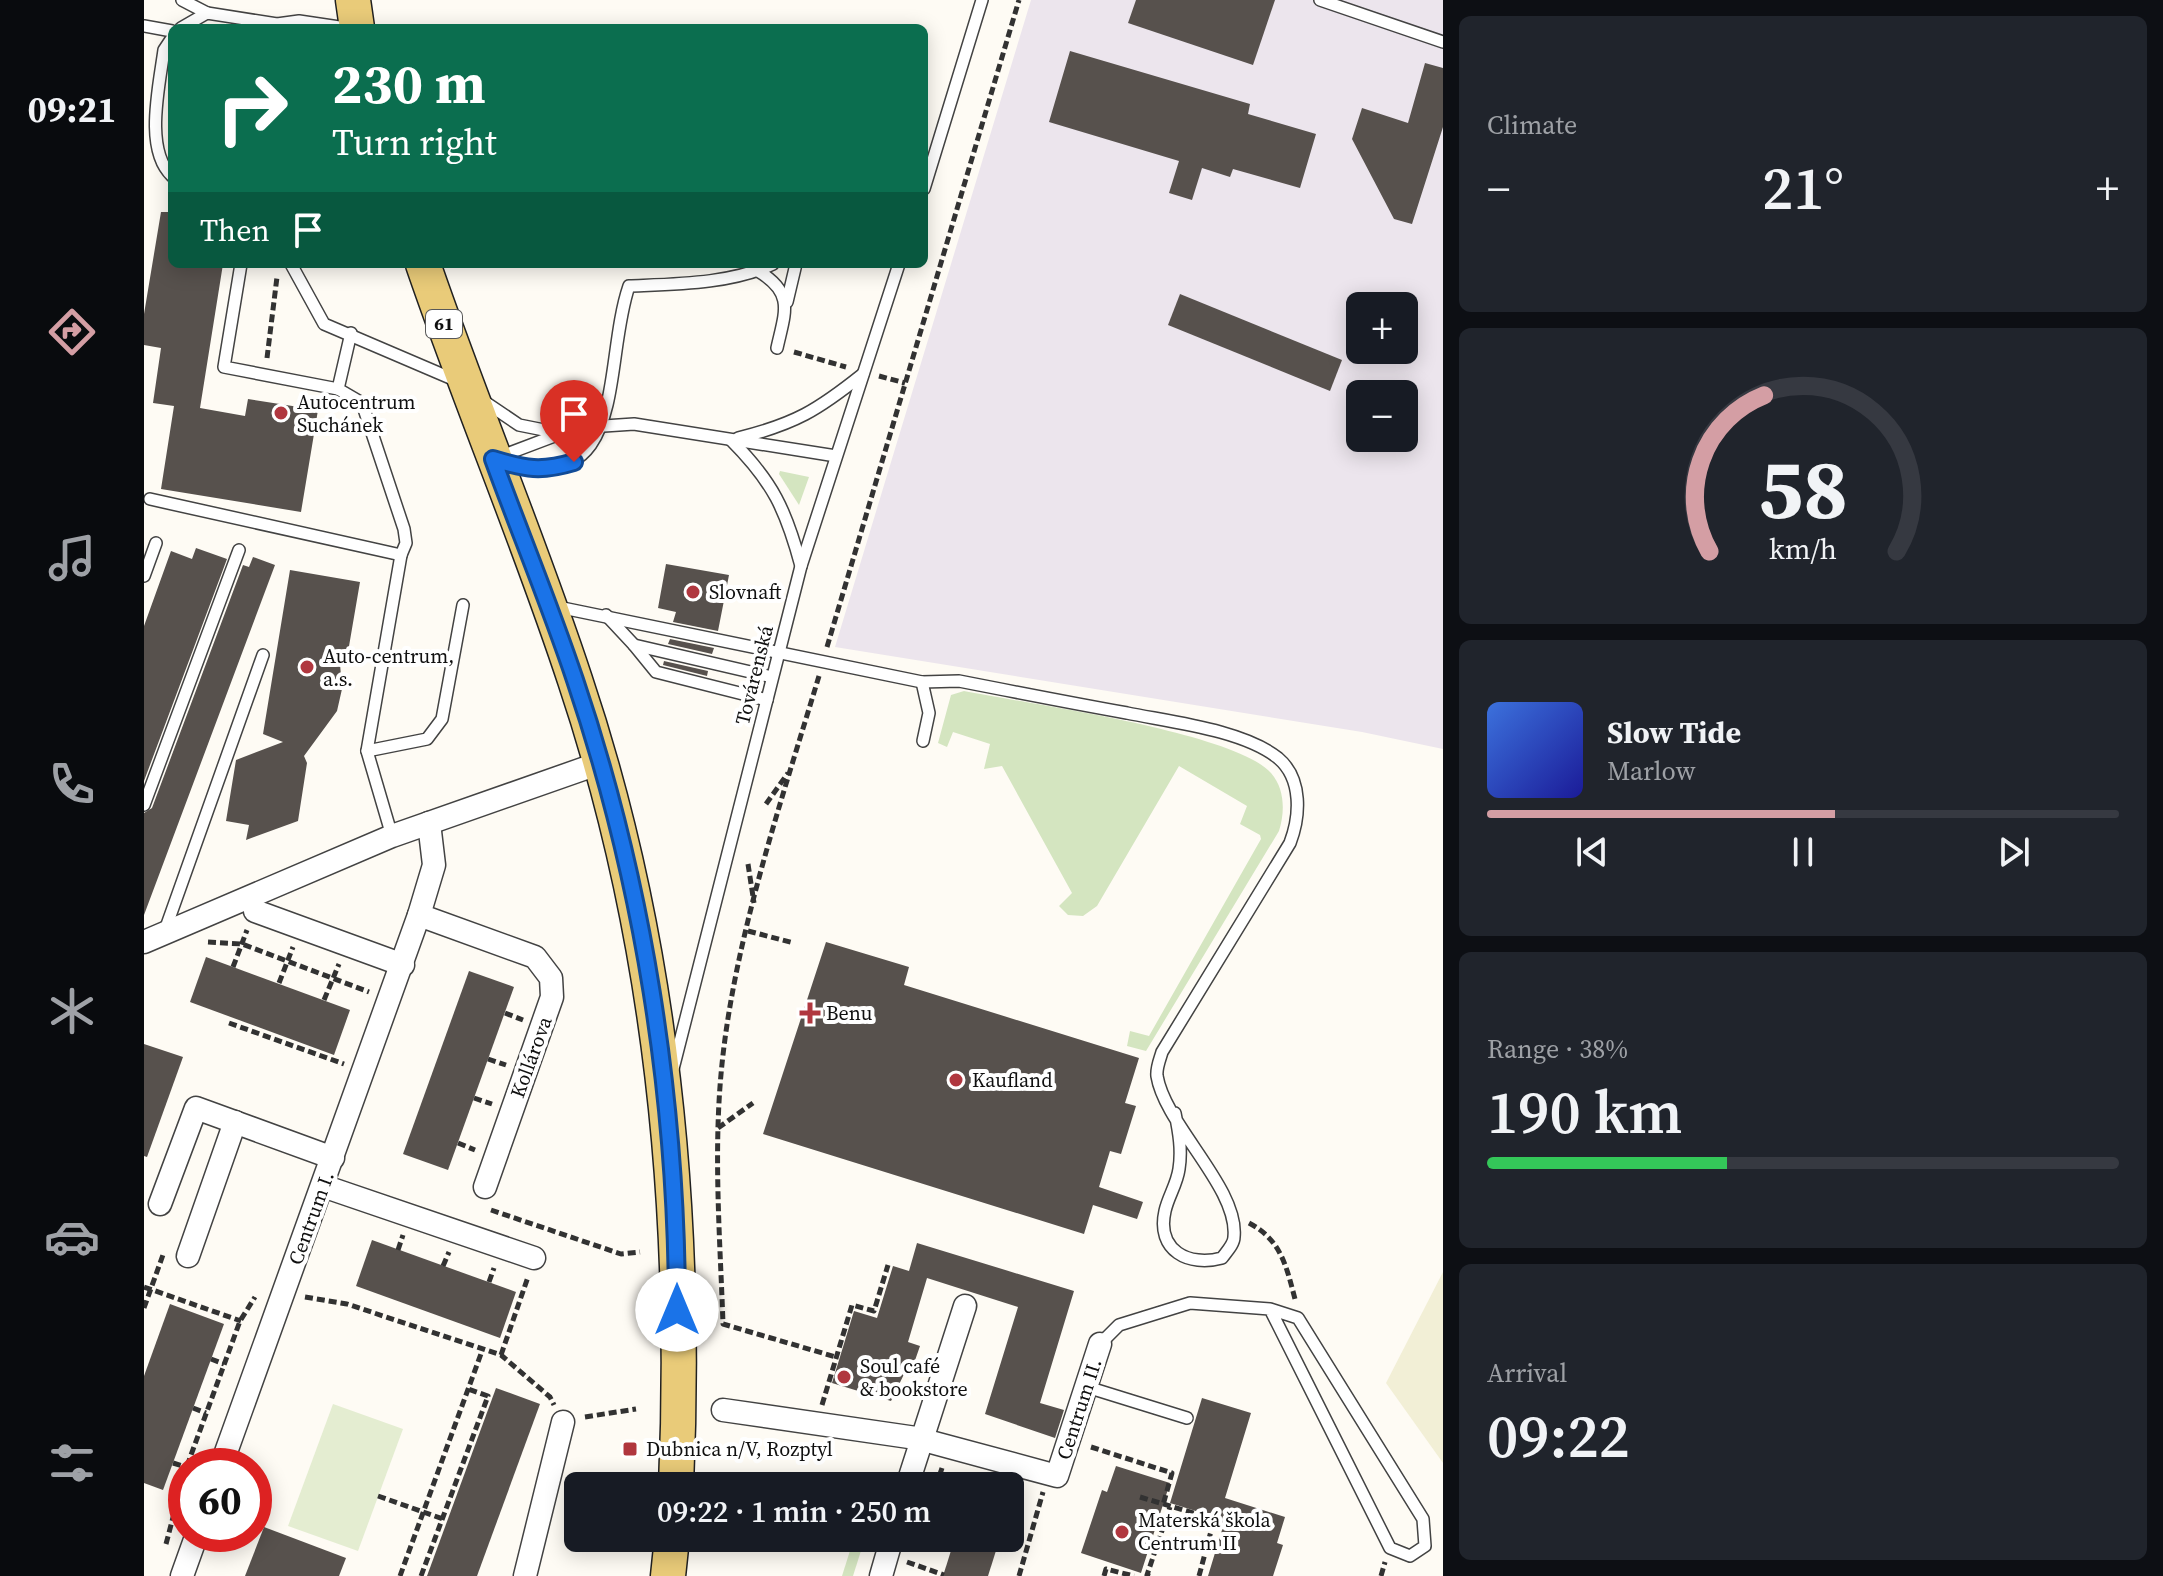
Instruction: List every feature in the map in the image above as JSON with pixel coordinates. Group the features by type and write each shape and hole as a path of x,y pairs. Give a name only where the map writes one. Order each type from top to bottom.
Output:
{"main road":[{"path":"353,0 356,24"},
{"name":"61","path":"424,268 464,384 549,606 600,763 641,940 656,1018 674,1176 677,1249 676,1472"},
{"path":"668,1576 671,1552"}],"street":[{"path":"154,938 392,836 600,763"},
{"path":"333,1158 403,965 434,865 429,823"},
{"path":"255,911 403,965"},
{"name":"Kollárova","path":"419,915 535,957 551,978 552,997 485,1187"},
{"name":"Centrum I.","path":"160,1204 196,1108 333,1158 227,1448"},
{"path":"188,1256 235,1122"},
{"path":"323,1186 534,1258"},
{"path":"911,1472 965,1306"},
{"name":"Centrum II.","path":"723,1410 921,1440 1057,1476 1100,1344"},
{"path":"525,1576 563,1422"},
{"path":"185,1575 192,1552"}],"lane":[{"path":"182,0 207,13 261,24"},
{"path":"928,177 982,0"},
{"path":"1320,0 1443,42"},
{"path":"188,24 207,13"},
{"path":"144,26 168,30"},
{"path":"168,44 164,50 150,141 168,173"},
{"path":"240,268 224,367 338,389 362,403 404,529 406,543 401,555 367,751 392,836"},
{"path":"293,268 324,324 464,384 495,411 519,425 573,429 634,424 836,456"},
{"path":"493,459 522,468 547,470 574,462 590,450 603,426 618,317 629,286 764,268"},
{"path":"777,348 795,268"},
{"name":"Továrenská","path":"665,1101 801,566 898,268"},
{"path":"758,271 773,280 783,292 785,309"},
{"path":"338,389 351,333"},
{"path":"731,439 780,428 814,412 863,373"},
{"path":"493,459 573,429"},
{"path":"731,439 761,472 787,514 801,566"},
{"path":"150,499 401,555"},
{"path":"144,576 156,543"},
{"path":"144,805 239,550"},
{"path":"367,751 427,739 442,719 463,605"},
{"path":"549,606 824,659 922,682 959,681 1188,725 1256,746 1279,759 1286,768 1298,803 1297,824 1290,843 1162,1052 1157,1073 1175,1113 1233,1216 1234,1240 1222,1258 1201,1263 1182,1257 1167,1242 1164,1213 1179,1173 1181,1148 1175,1113"},
{"path":"606,615 656,672 767,700"},
{"path":"634,645 772,677"},
{"path":"154,938 263,655"},
{"path":"922,682 929,713 923,741"},
{"path":"1100,1344 1119,1325 1190,1303 1270,1309 1301,1322 1423,1519 1425,1546 1410,1556 1390,1548 1270,1309"},
{"path":"1087,1387 1187,1418"}],"path":[{"path":"836,1357 723,1324 717,1129 729,1012 791,769 1019,0"},
{"path":"265,374 278,268"},
{"path":"810,356 841,365"},
{"path":"879,377 905,383"},
{"path":"766,804 791,769"},
{"path":"748,864 754,906"},
{"path":"233,967 255,911"},
{"path":"279,983 301,928"},
{"path":"748,931 794,943"},
{"path":"197,941 242,944 376,994"},
{"path":"324,1000 346,945"},
{"path":"229,1023 349,1066"},
{"path":"717,1129 753,1103"},
{"path":"485,1187 478,1206 621,1254 640,1252"},
{"path":"1233,1216 1269,1234 1285,1258 1301,1322"},
{"path":"501,1355 542,1228"},
{"path":"816,1425 852,1305 874,1311 888,1265"},
{"path":"144,1287 240,1321 274,1318"},
{"path":"301,1297 347,1304 501,1355 550,1397 563,1422"},
{"path":"193,1448 240,1321"},
{"path":"400,1576 482,1351"},
{"path":"211,1359 224,1364"},
{"path":"421,1576 488,1396 468,1389"},
{"path":"193,1408 206,1413"},
{"path":"608,1412 636,1409"},
{"path":"1070,1441 1172,1473 1148,1576 1106,1569 1104,1576"},
{"path":"1019,1576 1048,1474"},
{"path":"378,1496 443,1519"},
{"path":"1140,1497 1247,1529"},
{"path":"1199,1576 1214,1520"},
{"path":"166,1546 168,1538"},
{"path":"886,1556 944,1575"}],"shaded area":[{"path":"1031,0 1443,0 1443,749 1362,732 835,647"},
{"path":"1443,1272 1443,1463 1386,1383"}],"green space":[{"path":"780,471 809,477 799,505 779,474"},
{"path":"964,691 1174,732 1250,758 1276,779 1282,801 1279,831 1146,1051 1127,1046 1130,1031 1149,1036 1261,839 1260,835 1240,824 1247,806 1179,766 1097,906 1083,916 1068,915 1059,906 1072,893 1002,766 984,769 990,744 953,732 947,747 938,743 951,695"},
{"path":"333,1404 403,1429 358,1551 288,1526"},
{"path":"850,1552 861,1552 853,1576 842,1576"}],"building":[{"path":"1136,0 1275,0 1253,65 1128,23"},
{"path":"1070,51 1250,104 1248,114 1316,134 1300,188 1233,169 1230,177 1202,168 1192,200 1169,193 1179,161 1049,122"},
{"path":"1425,63 1443,68 1443,127 1412,224 1394,219 1352,139 1362,108 1408,123"},
{"name":"Autocentrum Suchánek","path":"161,212 168,212 168,268 222,268 200,408 245,416 248,399 318,410 301,512 161,489 174,406 153,403 161,348 144,345 144,314"},
{"path":"1180,294 1342,360 1330,391 1168,325"},
{"path":"196,548 227,559 144,781 144,626 171,551 192,559"},
{"path":"253,557 275,565 144,915 144,813 152,808 243,565 249,567"},
{"name":"Slovnaft","path":"666,564 729,575 718,631 673,622 676,612 658,608"},
{"path":"290,570 360,582 348,652 339,651 342,689 337,711 304,756 307,763 298,821 246,840 249,825 226,821 236,760 283,742 263,734"},
{"path":"670,639 714,648 712,654 668,644"},
{"path":"664,661 708,671 707,676 663,665"},
{"name":"Kaufland","path":"826,942 909,967 904,985 1139,1058 1125,1103 1136,1106 1121,1154 1110,1151 1099,1187 1143,1202 1137,1219 1093,1205 1084,1234 763,1134"},
{"path":"206,957 350,1010 334,1055 190,1002"},
{"path":"469,971 514,987 448,1170 403,1154"},
{"path":"144,1044 183,1057 147,1157 144,1156"},
{"path":"372,1240 516,1292 500,1338 356,1286"},
{"path":"917,1243 1074,1291 1040,1403 1064,1410 1055,1438 985,1414 1018,1307 927,1278 908,1342 920,1346 912,1369 907,1368 891,1401 832,1383 854,1311 877,1318 893,1266 909,1271"},
{"path":"170,1304 224,1324 178,1448 168,1448 168,1476 163,1490 144,1483 144,1376"},
{"path":"496,1388 540,1404 477,1576 427,1576"},
{"path":"1202,1398 1251,1413 1225,1498 1285,1517 1277,1543 1283,1545 1273,1576 1208,1576 1225,1520 1170,1503"},
{"name":"Materská škola Centrum II","path":"1116,1466 1170,1483 1141,1573 1081,1553 1102,1490 1107,1492"},
{"path":"272,1530 346,1558 339,1576 245,1576 254,1552 272,1552"},
{"path":"951,1552 996,1552 988,1576 943,1576"}],"place":[{"name":"Autocentrum Suchánek","path":"281,413"},
{"name":"Slovnaft","path":"693,592"},
{"name":"Auto-centrum, a.s.","path":"307,667"},
{"name":"Benu","path":"810,1013"},
{"name":"Kaufland","path":"956,1080"},
{"name":"Soul café & bookstore","path":"844,1377"},
{"name":"Dubnica n/V, Rozptyl","path":"630,1449"},
{"name":"Materská škola Centrum II","path":"1122,1532"}],"route":[{"path":"574,462 547,470 522,468 493,459 576,682 600,763 641,940 656,1018 674,1176 677,1310"}]}
